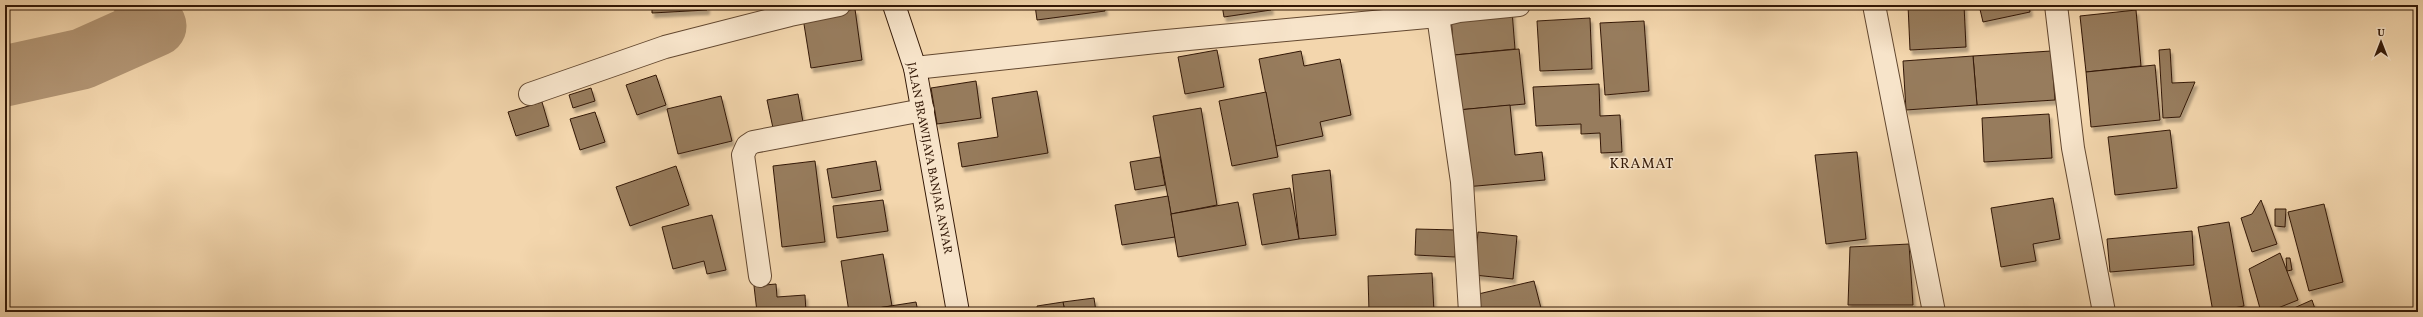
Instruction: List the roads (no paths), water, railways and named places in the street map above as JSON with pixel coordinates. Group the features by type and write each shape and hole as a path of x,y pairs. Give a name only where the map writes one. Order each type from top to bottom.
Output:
{"street":[{"path":"530,94 665,47 790,14 839,5"},
{"name":"JALAN BRAWIJAYA BANJAR ANYAR","path":"894,5 915,68 958,312"},
{"path":"915,68 1156,42 1396,12 1438,16 1459,11 1519,5"},
{"path":"1874,5 1934,312"},
{"path":"2056,5 2073,148 2104,312"},
{"path":"1438,16 1462,182 1470,312"},
{"path":"760,276 743,155 747,146 753,142 923,110"}],"waterway":[{"path":"5,76 82,59 156,26 144,5"}],"district":[{"name":"KRAMAT","path":"1642,163"}]}
